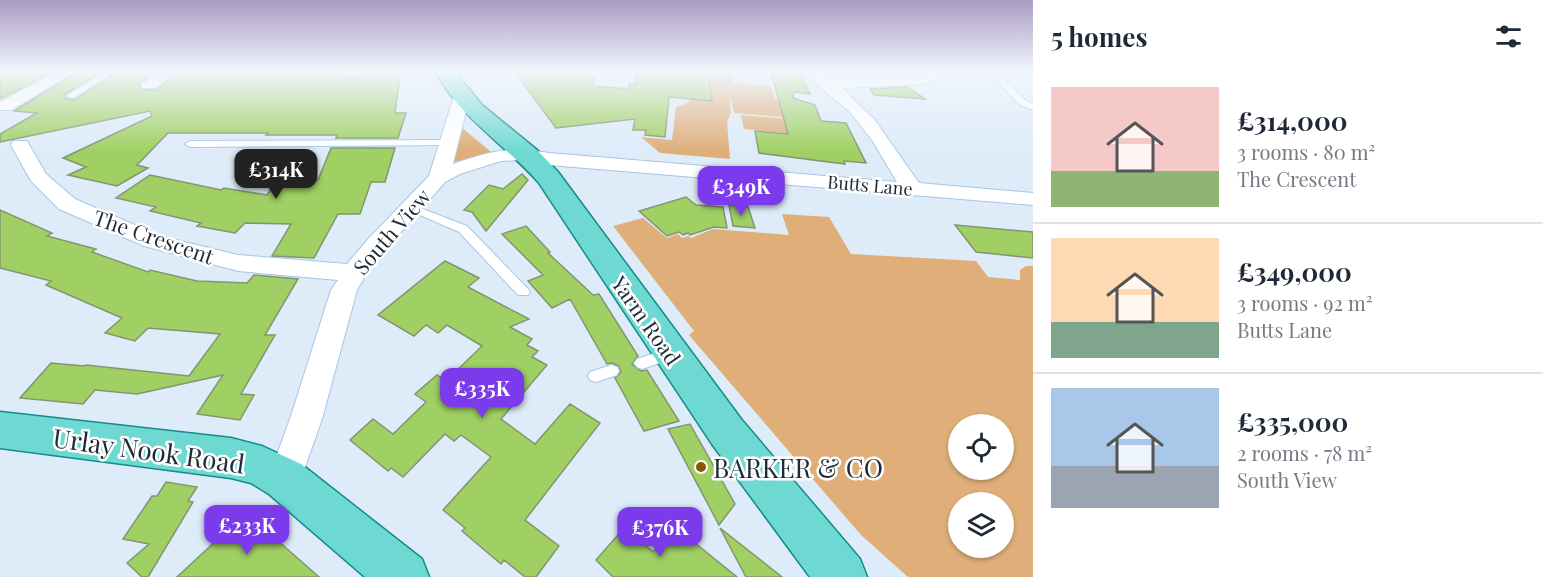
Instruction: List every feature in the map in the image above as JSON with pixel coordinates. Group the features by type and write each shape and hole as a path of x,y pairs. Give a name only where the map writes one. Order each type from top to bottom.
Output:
{"main road":[{"name":"Yarm Road","path":"465,99 474,110 528,155 549,178 656,358 811,556 842,577"},
{"name":"Urlay Nook Road","path":"0,430 231,458 262,466 285,479 404,577"}],"street":[{"path":"5,106 18,99"},
{"path":"438,178 450,143 452,99"},
{"path":"847,99 858,109 892,156 912,189"},
{"name":"The Crescent","path":"20,145 38,177 67,204 152,241 238,263 354,273"},
{"name":"South View","path":"285,479 306,419 341,299 354,273 377,243 438,178 470,163 490,157 507,154 528,155"},
{"name":"Butts Lane","path":"528,155 549,159 1033,199"}],"lane":[{"path":"1019,99 1033,107"},
{"path":"190,144 450,143"},
{"path":"410,207 463,229 523,292"}],"shaded area":[{"path":"689,99 730,99 731,113 727,122 730,159 660,153 641,137 672,140 676,107 689,102"},
{"path":"731,99 775,99 782,100 794,118 734,113"},
{"path":"741,115 790,119 795,134 744,129"},
{"path":"460,126 491,152 451,163"},
{"path":"782,214 829,217 851,254 976,261 988,277 1020,280 1020,270 1026,266 1033,266 1033,577 908,577 861,535 689,335 694,331 613,226 643,218 667,238 678,234 682,238 688,236 691,238 713,229 789,235"}],"building":[{"path":"34,99 397,99 395,113 406,113 398,138 266,135 268,133 168,133 137,165 148,168 117,186 68,175 86,167 63,158 152,116 150,111 0,142 0,134 37,113 14,111"},
{"path":"535,99 669,99 665,137 645,135 646,130 633,130 635,119 556,128"},
{"path":"690,99 712,99 712,101"},
{"path":"778,99 796,99 815,105 821,121 846,123 866,163 844,161 845,164 759,153 755,131 788,134"},
{"path":"331,148 395,148 385,182 371,182 360,214 338,214 314,258 272,256 291,224 245,223 235,233 197,226 201,223 150,211 156,207 116,198 150,175 221,190 224,188 267,195 277,180 318,180"},
{"path":"522,174 528,180 486,231 472,212 464,210 489,185 503,189"},
{"path":"686,197 696,205 723,207 727,228 714,227 690,235 688,233 683,235 679,232 667,236 639,211"},
{"path":"729,205 748,207 755,228 733,226"},
{"path":"0,210 52,233 47,236 96,249 92,252 148,272 150,270 197,281 247,283 254,275 298,279 265,335 275,335 241,394 254,395 240,420 197,414 223,375 137,394 95,390 83,404 20,398 51,363 189,376 220,334 148,328 135,341 105,333 122,318 46,285 51,281 0,268"},
{"path":"955,225 1033,232 1033,258 976,252"},
{"path":"526,226 550,252 548,253 593,295 599,294 638,356 632,364 641,371 647,370 679,421 644,431 615,378 621,372 619,366 612,363 607,364 570,299 552,308 528,281 543,275 502,234"},
{"path":"445,261 479,278 468,287 529,319 510,327 532,339 527,345 538,351 532,357 547,365 501,419 535,444 570,404 600,423 525,520 559,546 536,577 525,577 504,560 501,564 462,531 465,528 443,510 491,457 461,435 454,441 445,434 403,477 391,468 388,471 350,440 373,419 393,434 426,402 415,394 437,375 446,381 482,346 447,325 438,333 426,325 414,336 378,315"},
{"name":"BARKER & CO","path":"690,424 735,504 719,525 668,429"},
{"path":"166,482 197,487 188,501 193,502 148,577 142,577 127,563 149,544 123,539 152,496 157,496"},
{"path":"246,513 261,526 319,577 177,577"},
{"path":"674,526 737,577 613,577 596,560 625,527 653,552"},
{"path":"720,528 782,577 746,577"}],"place":[{"name":"BARKER & CO","path":"701,467"}]}
